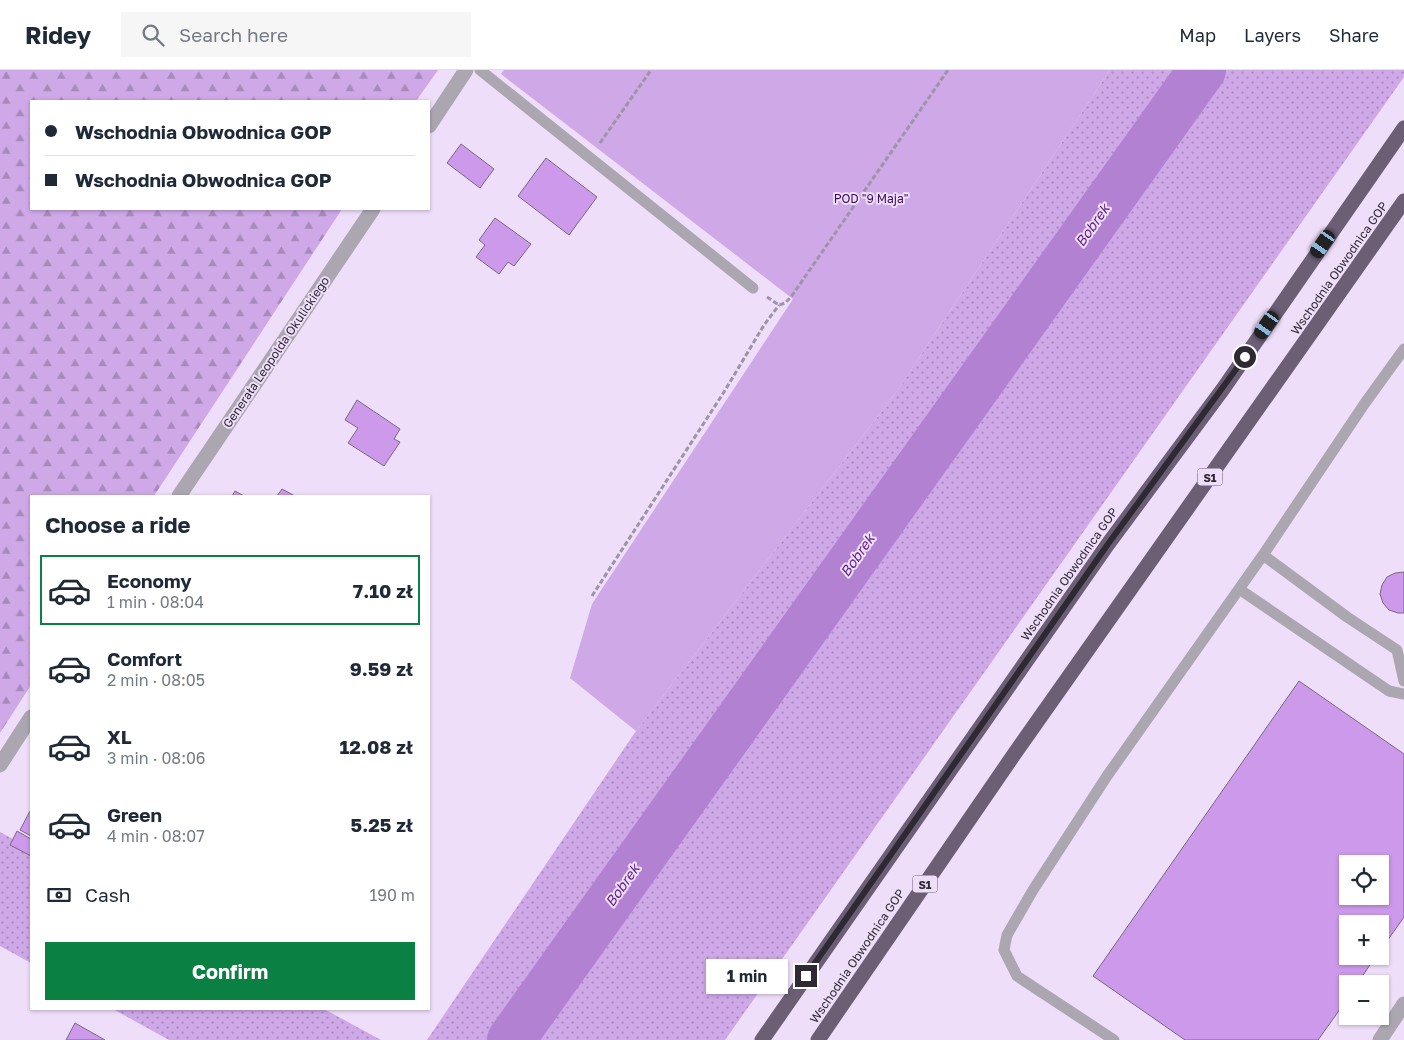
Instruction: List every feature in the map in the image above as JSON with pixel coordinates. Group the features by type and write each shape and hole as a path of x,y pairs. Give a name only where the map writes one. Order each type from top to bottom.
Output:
{"highway":[{"name":"Wschodnia Obwodnica GOP","path":"762,1040 1108,544 1223,389 1404,128"},
{"name":"Wschodnia Obwodnica GOP","path":"818,1040 1015,753 1404,201"},
{"path":"822,1040 835,1015"}],"street":[{"path":"430,124 466,70"},
{"name":"Generała Leopolda Okulickiego","path":"179,495 372,210"},
{"path":"0,765 30,719"},
{"path":"1380,1040 1404,1004"}],"lane":[{"path":"480,70 753,288"},
{"path":"1114,1040 1017,976 1004,950 1007,935 1033,890 1107,776 1239,589 1365,403 1404,349"},
{"path":"1262,555 1346,617 1397,650 1404,681"},
{"path":"1239,589 1389,691 1404,694"}],"path":[{"path":"589,157 651,70"},
{"path":"592,596 724,392 764,325 779,305 791,298 948,70"},
{"path":"753,288 779,305"}],"green space":[{"path":"0,70 438,70 417,100 30,100 30,210 341,210 155,495 30,495 30,687 0,733"},
{"name":"POD \"9 Maja\"","path":"504,70 1110,70 895,394 636,731 570,678 592,604 793,299 501,74"},
{"path":"1110,70 1404,70 1404,77 725,1040 427,1040 636,731 895,394"},
{"path":"0,832 30,848 30,962 0,946"},
{"path":"115,1010 326,1010 381,1040 169,1040"}],"building":[{"path":"461,144 494,169 480,188 447,163"},
{"path":"546,158 597,197 569,235 518,196"},
{"path":"495,218 531,244 514,266 508,262 499,274 476,257 485,245 479,240"},
{"path":"357,400 400,429 394,439 400,442 384,466 348,443 358,428 345,420"},
{"path":"282,489 293,495 278,495"},
{"path":"235,491 242,495 233,495"},
{"path":"1404,572 1404,613 1398,613 1389,610 1383,603 1380,594 1382,585 1387,577 1395,573"},
{"path":"1299,681 1404,754 1404,917 1389,938 1389,915 1339,915 1339,965 1370,965 1363,975 1339,975 1339,1011 1318,1040 1185,1040 1093,976"},
{"path":"30,811 30,835 20,830"},
{"path":"17,831 30,838 30,855 10,845"},
{"path":"75,1023 105,1040 66,1040"}],"waterway":[{"name":"Bobrek","path":"511,1040 1202,70"}],"route":[{"path":"806,976 1108,544 1245,357"}]}
